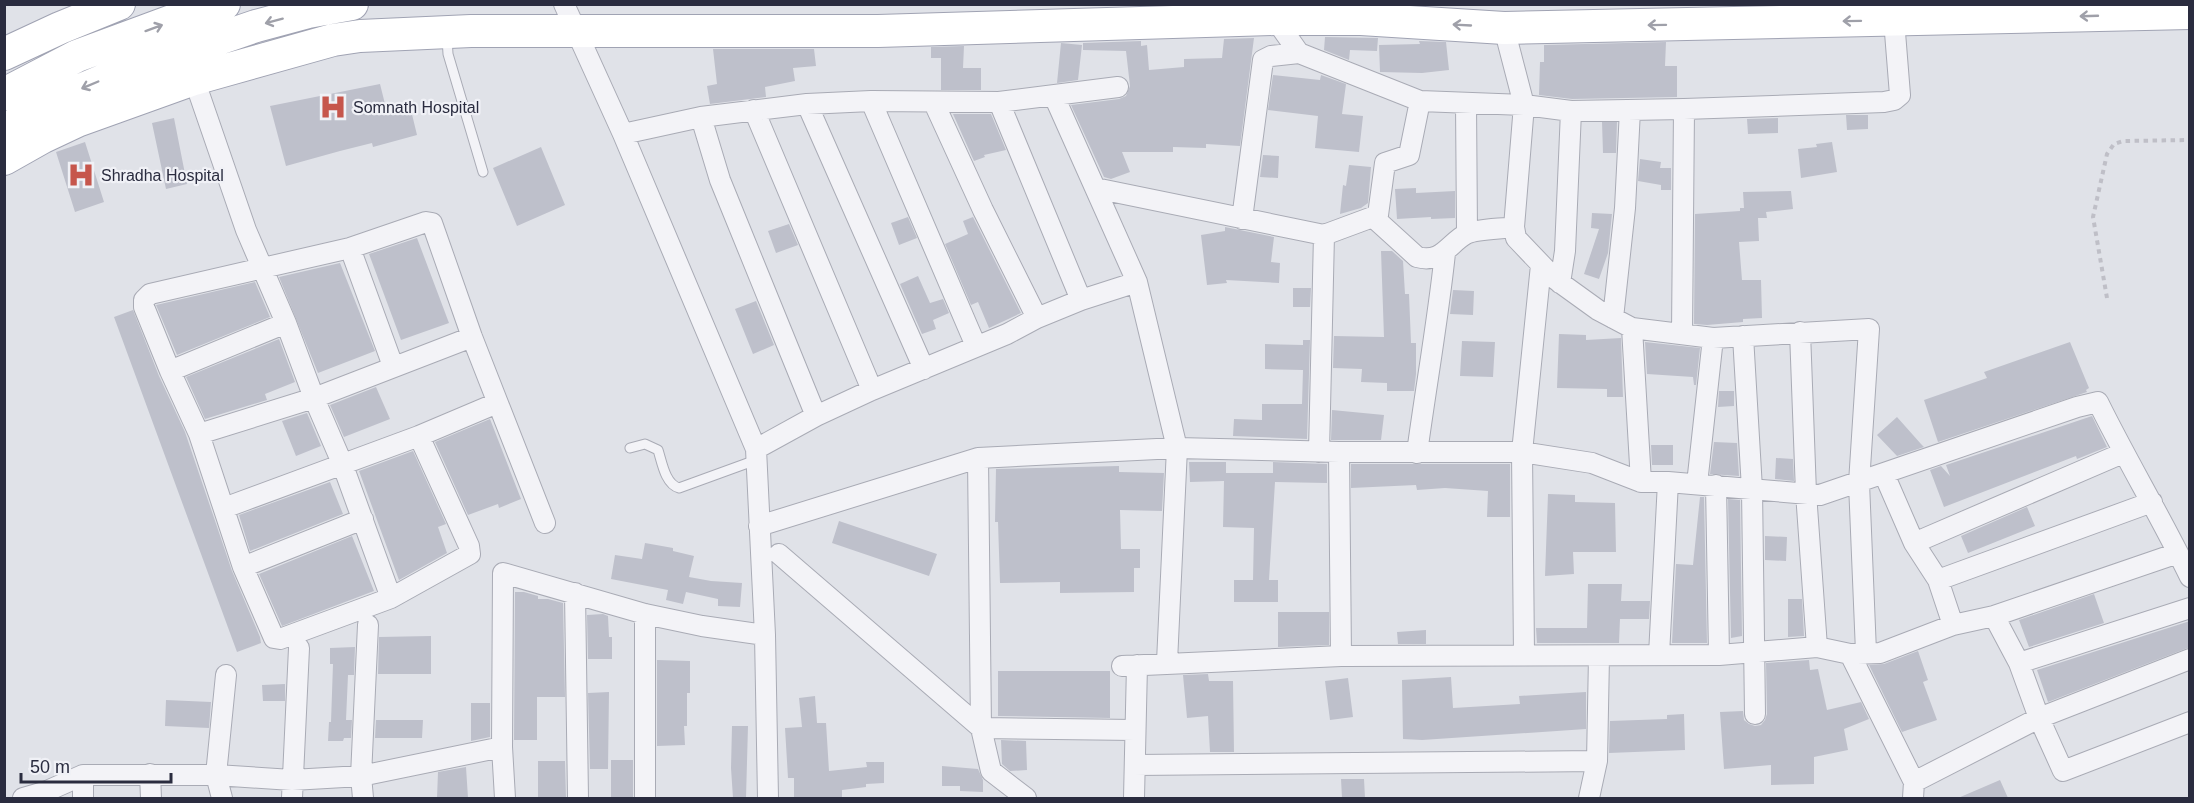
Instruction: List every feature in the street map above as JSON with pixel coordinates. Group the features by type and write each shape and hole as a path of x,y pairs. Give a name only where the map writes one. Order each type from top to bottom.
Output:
{"main road":[{"path":"4,54 119,4"},
{"path":"4,94 77,56 224,4"},
{"path":"4,130 64,97 128,70 256,27 308,12 352,4"},
{"path":"4,159 77,121 194,79 333,40 360,36 447,32 569,17 878,31 1368,13 1504,28 2190,13"}],"street":[{"path":"569,17 623,134 756,455 765,635 768,798"},
{"path":"1275,18 1299,53"},
{"path":"1242,219 1263,60 1271,56 1299,53 1420,100 1524,105 1571,111 1884,102 1894,100 1900,95 1894,20"},
{"path":"1504,28 1524,105 1514,227 1516,238 1560,283 1632,328 1713,338 1869,329 1859,483 1858,653 1913,790 2039,718 2190,659"},
{"path":"194,79 246,230 342,463 392,598"},
{"path":"623,134 700,117 807,104 871,101 999,102 1118,87"},
{"path":"1054,96 1137,282 1177,448 1167,662"},
{"path":"1095,188 1324,235 1377,215 1385,163 1409,155 1420,100"},
{"path":"871,101 976,346"},
{"path":"999,102 1081,300"},
{"path":"934,103 983,210 1037,318"},
{"path":"1466,103 1467,233"},
{"path":"807,104 924,369"},
{"path":"1682,334 1684,109"},
{"path":"754,110 872,390"},
{"path":"1613,318 1625,208 1630,110"},
{"path":"1560,283 1565,251 1571,111"},
{"path":"700,117 720,180 816,416"},
{"path":"1374,217 1416,257 1426,258 1445,253 1467,233 1514,227"},
{"path":"419,436 469,546 470,554 392,598 280,639 274,638 243,567 199,434 144,307 144,300 150,294 350,248 426,222 432,223 436,228 472,337 545,523"},
{"path":"1319,452 1324,235"},
{"path":"350,248 393,366"},
{"path":"1417,453 1438,316 1445,253"},
{"path":"1524,654 1522,452 1541,265"},
{"path":"756,455 816,416 872,390 1007,334 1037,318 1081,300 1137,282"},
{"path":"170,370 286,323"},
{"path":"1632,328 1641,482"},
{"path":"1800,332 1806,493 1817,647"},
{"path":"1743,336 1752,489 1755,714"},
{"path":"199,434 314,398 472,337"},
{"path":"1713,338 1706,485 1719,655"},
{"path":"759,526 978,458 1177,448 1319,452 1522,452 1592,463 1641,482 1668,482 1820,495 2077,407 2098,402 2190,577"},
{"path":"224,508 419,436 497,403"},
{"path":"1339,452 1341,656"},
{"path":"1914,543 2123,453"},
{"path":"978,458 981,728 991,771 1026,798"},
{"path":"1884,474 1914,543 1938,580 1953,626"},
{"path":"1659,655 1668,482"},
{"path":"1938,580 2152,502"},
{"path":"243,567 363,519"},
{"path":"1134,798 1134,730 1129,665 1341,656 1719,655 1817,647 1858,653 1880,652 2178,553"},
{"path":"779,554 981,728 1134,730"},
{"path":"505,798 502,747 503,573 645,614 702,626 765,635"},
{"path":"575,593 578,798"},
{"path":"2019,663 2190,608"},
{"path":"645,614 645,798"},
{"path":"1994,616 2019,663 2039,718 2063,771 2190,722"},
{"path":"363,798 368,625"},
{"path":"292,789 299,648"},
{"path":"1589,798 1597,761 1599,656"},
{"path":"222,798 216,775 226,675"},
{"path":"23,798 47,792 83,775 216,775 292,789 502,747"},
{"path":"1135,765 1597,761"},
{"path":"150,774 151,798"},
{"path":"83,775 83,798"}],"lane":[{"path":"447,32 448,54 483,172"},
{"path":"630,448 645,444 658,450 669,482 679,488 756,455"}],"path":[{"path":"2107,298 2093,217 2107,154 2114,144 2123,141 2190,140"}],"building":[{"path":"1325,37 1378,38 1377,51 1350,50 1349,60 1324,50"},
{"path":"1254,38 1240,146 1206,144 1206,148 1173,147 1173,152 1122,152 1130,172 1111,179 1104,177 1071,105 1119,99 1126,96 1130,86 1126,51 1083,50 1083,43 1141,41 1141,46 1147,45 1149,70 1184,67 1184,59 1222,58 1224,39"},
{"path":"1419,41 1446,42 1449,70 1422,73 1380,72 1379,45 1420,44"},
{"path":"1666,42 1665,66 1677,66 1677,97 1572,99 1539,95 1540,62 1544,62 1544,45"},
{"path":"1061,43 1082,45 1078,80 1057,83"},
{"path":"964,46 963,68 981,68 981,90 941,90 941,58 931,58 931,47"},
{"path":"713,49 814,49 816,66 793,68 795,81 765,87 766,97 710,104 707,86 717,84"},
{"path":"1273,75 1320,80 1321,75 1346,84 1342,114 1363,116 1359,152 1315,148 1318,116 1268,110"},
{"path":"380,84 386,108 409,102 417,135 373,147 372,143 286,166 270,106"},
{"path":"953,114 991,114 1006,150 984,155 985,157 974,161"},
{"path":"1846,115 1868,115 1868,129 1847,130"},
{"path":"174,118 187,184 166,189 152,123"},
{"path":"1778,118 1778,133 1748,134 1747,119"},
{"path":"1602,122 1617,122 1616,153 1603,153"},
{"path":"85,142 104,202 75,212 56,152"},
{"path":"1832,142 1837,172 1801,178 1798,149 1817,147 1816,144"},
{"path":"541,147 565,205 517,226 493,168"},
{"path":"1263,155 1279,156 1278,178 1260,177"},
{"path":"1640,159 1661,162 1660,168 1671,168 1671,190 1661,190 1661,185 1638,181"},
{"path":"1349,165 1371,167 1368,203 1361,208 1340,214 1343,185 1346,186"},
{"path":"1416,188 1416,193 1455,191 1455,218 1397,219 1395,189"},
{"path":"1791,191 1793,209 1766,212 1767,218 1758,218 1759,241 1739,242 1742,280 1761,280 1762,318 1743,319 1743,322 1694,324 1695,214 1740,211 1740,208 1744,208 1743,192"},
{"path":"1592,213 1612,214 1608,253 1599,279 1584,274 1599,229 1591,228"},
{"path":"908,217 917,238 899,245 891,223"},
{"path":"973,217 1021,313 989,328 978,302 971,305 945,244 968,234 963,221"},
{"path":"789,224 798,245 776,253 768,231"},
{"path":"1225,227 1274,237 1271,262 1280,263 1279,283 1226,280 1227,283 1207,285 1201,235 1225,231"},
{"path":"417,238 449,323 401,340 369,254"},
{"path":"1381,251 1392,251 1403,261 1405,294 1409,294 1411,343 1416,343 1414,391 1387,391 1387,383 1361,382 1362,369 1333,368 1334,336 1384,337"},
{"path":"340,263 375,351 318,373 279,277"},
{"path":"918,276 930,303 943,299 949,313 933,320 936,329 922,334 900,284"},
{"path":"255,282 270,317 177,355 156,305"},
{"path":"1293,288 1311,288 1310,307 1293,307"},
{"path":"1453,290 1474,291 1473,315 1450,314"},
{"path":"756,301 774,345 753,354 735,309"},
{"path":"133,310 159,376 185,432 232,571 260,637 261,643 237,652 114,317"},
{"path":"1559,334 1586,335 1586,340 1621,338 1623,397 1607,397 1607,389 1557,388"},
{"path":"279,339 295,382 265,394 267,400 205,419 186,377"},
{"path":"1303,340 1310,340 1307,439 1233,436 1234,419 1262,420 1262,404 1302,404 1303,370 1265,369 1265,344 1303,345"},
{"path":"1462,341 1495,342 1493,377 1460,376"},
{"path":"1645,342 1700,348 1696,385 1694,385 1693,377 1647,374"},
{"path":"2070,342 2089,388 2087,392 1938,442 1924,400 1987,378 1984,372"},
{"path":"376,387 390,419 344,437 330,405"},
{"path":"1719,391 1734,391 1734,406 1718,407"},
{"path":"1332,410 1384,415 1381,440 1331,440"},
{"path":"307,413 321,446 296,456 282,421"},
{"path":"2092,416 2107,447 2077,459 2076,456 1944,507 1930,470 1941,466 1950,476 1946,465"},
{"path":"1897,417 1924,447 1897,456 1877,435"},
{"path":"490,419 521,499 499,508 498,504 468,515 435,442"},
{"path":"1714,442 1737,443 1739,476 1710,474"},
{"path":"1651,445 1673,445 1673,465 1652,465"},
{"path":"413,451 446,524 438,527 447,553 399,580 359,471"},
{"path":"1776,458 1793,459 1794,481 1775,479"},
{"path":"1189,462 1226,462 1226,473 1273,473 1273,462 1327,464 1327,483 1275,482 1269,580 1278,580 1278,602 1234,602 1234,580 1253,580 1254,528 1223,527 1224,481 1190,482"},
{"path":"1351,464 1510,464 1510,517 1487,517 1488,491 1445,488 1417,490 1416,485 1351,488"},
{"path":"1119,466 1119,472 1164,473 1162,511 1120,510 1121,549 1140,549 1140,568 1134,568 1134,592 1060,593 1060,582 1000,583 998,522 995,522 996,469"},
{"path":"330,482 343,514 250,551 239,515"},
{"path":"1548,494 1575,495 1575,502 1615,503 1616,552 1573,552 1574,574 1545,576"},
{"path":"1700,497 1704,497 1707,643 1672,643 1676,564 1693,565"},
{"path":"1728,499 1740,500 1742,636 1731,638"},
{"path":"2027,507 2035,526 1968,553 1961,536"},
{"path":"839,521 937,554 929,576 832,543"},
{"path":"352,536 374,591 282,626 259,574"},
{"path":"1765,536 1787,537 1786,561 1765,560"},
{"path":"645,543 673,548 673,551 694,556 689,577 742,583 740,607 718,606 718,599 686,592 683,604 666,600 668,590 611,579 615,555 642,559"},
{"path":"1588,584 1622,584 1621,601 1650,601 1649,619 1620,619 1619,643 1537,643 1536,628 1587,628"},
{"path":"515,592 524,592 538,596 538,599 563,603 565,697 537,697 537,740 514,740"},
{"path":"2094,594 2104,623 2029,647 2019,620"},
{"path":"1788,599 1802,599 1804,636 1788,637"},
{"path":"1278,612 1329,612 1329,645 1278,647"},
{"path":"587,615 608,616 609,637 612,637 612,659 588,659"},
{"path":"2190,621 2190,647 2048,702 2037,670"},
{"path":"1426,630 1426,644 1398,644 1397,632"},
{"path":"431,636 431,674 378,674 379,637"},
{"path":"355,647 354,675 348,675 346,720 352,720 351,738 344,738 343,741 328,741 333,664 330,664 330,648"},
{"path":"1918,651 1928,680 1923,682 1937,720 1902,732 1869,665 1884,664"},
{"path":"657,660 690,661 687,726 684,726 685,745 657,746"},
{"path":"1809,660 1810,670 1818,669 1827,710 1861,702 1869,719 1844,729 1848,750 1814,757 1814,784 1771,785 1771,765 1724,769 1720,712 1743,711 1744,720 1749,724 1761,725 1767,714 1766,663"},
{"path":"998,671 1110,671 1110,718 998,716"},
{"path":"1208,674 1209,681 1233,681 1234,752 1210,752 1208,716 1187,718 1183,675"},
{"path":"1451,677 1453,708 1520,704 1519,696 1586,692 1586,729 1422,740 1403,739 1402,680"},
{"path":"1348,678 1353,717 1330,720 1325,681"},
{"path":"285,684 285,701 263,701 262,685"},
{"path":"609,692 608,769 590,769 588,693"},
{"path":"815,696 817,723 826,723 829,771 867,767 866,762 884,762 884,783 866,784 866,787 842,790 842,798 794,798 794,778 788,778 785,728 802,727 799,698"},
{"path":"166,700 211,702 209,728 165,726"},
{"path":"471,703 490,703 490,737 471,741"},
{"path":"1684,714 1685,750 1609,753 1610,721 1667,719 1667,715"},
{"path":"376,720 423,720 422,738 375,738"},
{"path":"732,726 748,726 746,798 733,798"},
{"path":"1001,740 1026,741 1027,770 1010,771 1002,764"},
{"path":"611,760 633,760 633,798 611,798"},
{"path":"538,761 565,761 566,798 538,798"},
{"path":"942,766 978,769 983,780 983,792 960,791 960,786 942,786"},
{"path":"466,767 468,798 437,798 438,772"},
{"path":"1341,779 1364,779 1365,798 1342,798"},
{"path":"2000,780 2008,798 1958,798"}],"place":[{"name":"Somnath Hospital","path":"333,107"},
{"name":"Shradha Hospital","path":"81,175"}]}
